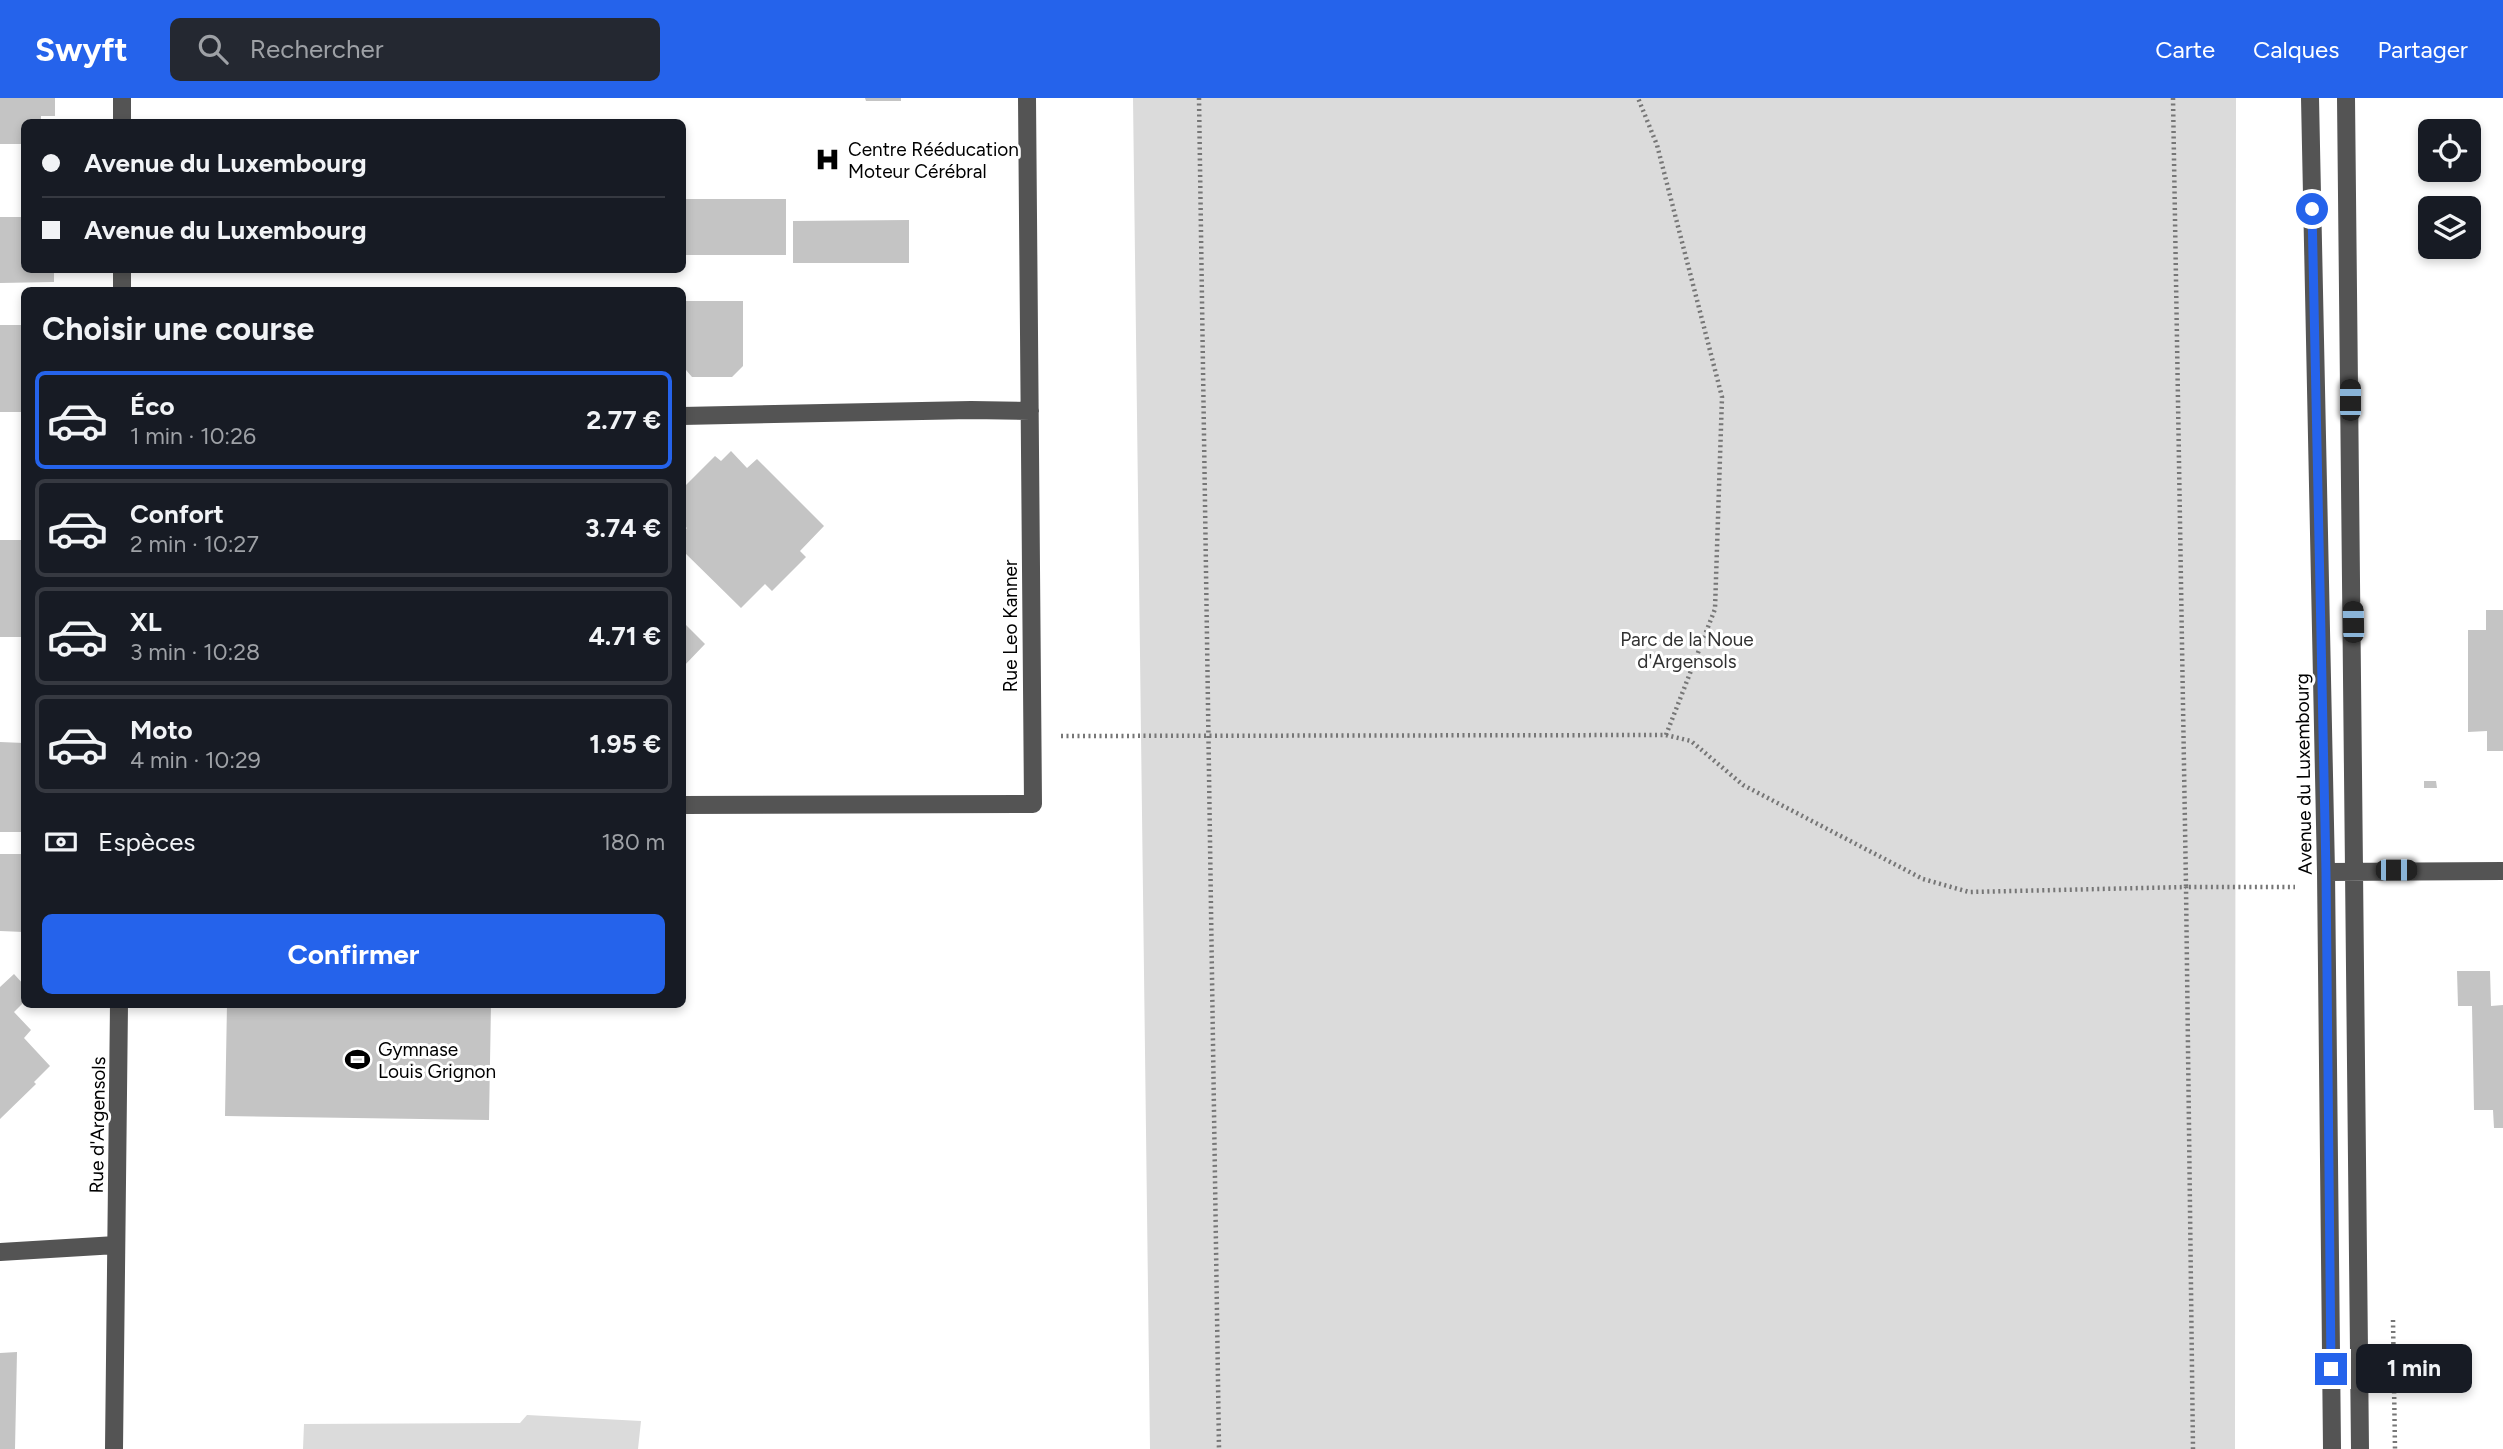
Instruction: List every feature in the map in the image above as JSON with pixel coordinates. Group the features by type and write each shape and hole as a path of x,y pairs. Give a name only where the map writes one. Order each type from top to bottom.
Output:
{"street":[{"path":"122,98 122,119"},
{"name":"Rue Leo Kanner","path":"686,805 1033,804 1027,98"},
{"name":"Avenue du Luxembourg","path":"2310,98 2326,880 2332,1449"},
{"path":"2346,98 2360,1449"},
{"path":"686,416 1030,411"},
{"path":"2326,880 2355,871 2503,871"},
{"name":"Rue d'Argensols","path":"114,1449 119,1008"},
{"path":"0,1252 116,1245"}],"path":[{"path":"1199,98 1219,1449"},
{"path":"1638,98 1657,145 1722,397 1715,609 1666,735"},
{"path":"2173,98 2193,1449"},
{"path":"1032,736 1666,735 1691,741 1744,785 1923,879 1969,892 2186,887 2326,880"}],"green space":[{"name":"Parc de la Noue d'Argensols","path":"1133,98 2236,98 2235,1449 1150,1449"},
{"path":"527,1415 641,1421 638,1449 303,1449 304,1424 520,1423"}],"building":[{"path":"0,98 55,98 55,116 21,119 21,144 0,144"},
{"path":"865,98 901,98 901,101 866,101"},
{"path":"686,199 786,199 786,255 686,255"},
{"path":"0,217 21,217 21,273 54,273 54,282 0,283"},
{"path":"909,220 909,263 793,263 793,221"},
{"path":"686,301 743,301 743,366 732,377 692,377 686,370"},
{"path":"0,325 21,325 21,412 0,412"},
{"path":"731,451 747,468 757,459 824,526 800,551 806,557 772,591 765,584 741,608 686,554 686,485 715,456 721,461"},
{"path":"0,540 21,540 21,637 0,637"},
{"path":"2486,610 2503,610 2503,751 2487,751 2487,731 2468,732 2468,630 2486,630"},
{"path":"686,625 705,644 686,664"},
{"path":"0,742 21,743 21,832 0,832"},
{"path":"2424,781 2436,781 2437,788 2424,788"},
{"path":"0,854 21,854 21,932 0,931"},
{"path":"2457,971 2490,971 2491,1006 2503,1005 2503,1128 2494,1128 2493,1110 2474,1110 2472,1006 2458,1006"},
{"path":"14,974 21,982 21,1005 14,1012 31,1030 24,1038 50,1066 34,1082 36,1084 0,1119 0,987"},
{"name":"Gymnase Louis Grignon","path":"227,1008 491,1008 489,1120 225,1116"},
{"path":"17,1352 15,1449 0,1449 0,1353"}],"place":[{"name":"Centre Rééducation Moteur Cérébral","path":"828,160"},
{"name":"Gymnase Louis Grignon","path":"358,1060"}],"route":[{"path":"2312,209 2326,872 2331,1369"}]}
